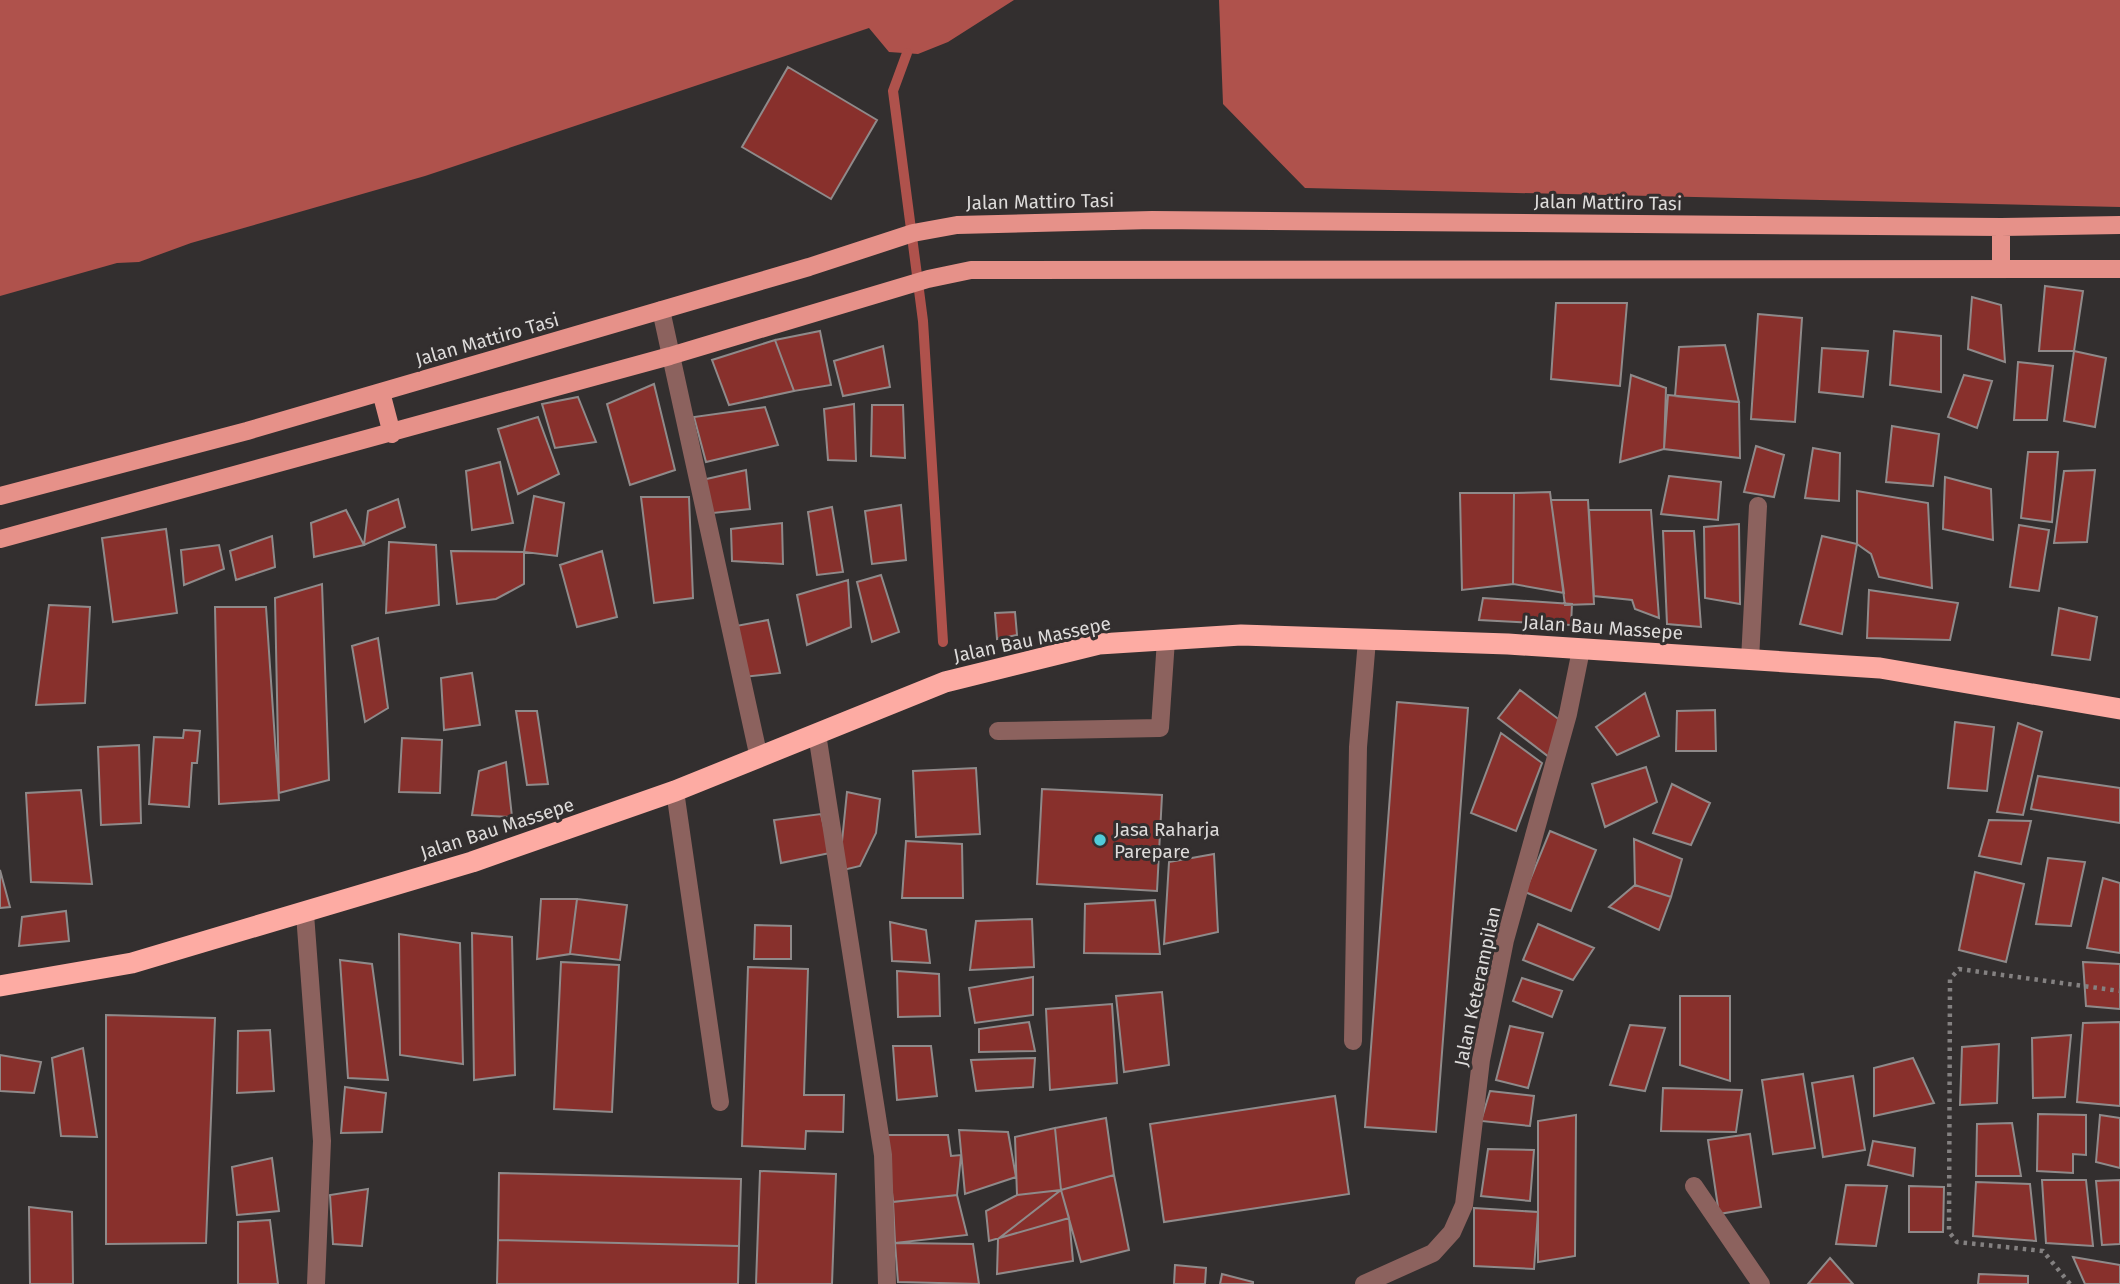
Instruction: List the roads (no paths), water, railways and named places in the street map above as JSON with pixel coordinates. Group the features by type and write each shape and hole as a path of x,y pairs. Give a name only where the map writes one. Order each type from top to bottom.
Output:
{"highway":[{"name":"Jalan Bau Massepe","path":"0,986 132,963 305,914 507,850 675,791 946,682 990,668 1099,644 1241,635 1508,643 1880,668 2120,709"}],"main road":[{"name":"Jalan Mattiro Tasi","path":"0,496 247,431 890,241 957,225 1165,220 2001,228 2120,225"},
{"path":"2001,228 2001,269"},
{"path":"0,539 392,434 670,356 901,287 971,270 2120,269"},
{"path":"381,392 392,434"}],"street":[{"path":"661,310 759,758"},
{"path":"1750,660 1758,506"},
{"path":"998,732 1160,728 1166,640"},
{"path":"1353,1041 1358,747 1367,640"},
{"name":"Jalan Keterampilan","path":"1364,1284 1433,1253 1452,1231 1464,1205 1481,1060 1505,940 1568,714 1581,650"},
{"path":"817,734 883,1155 887,1284"},
{"path":"675,791 720,1102"},
{"path":"305,914 323,1142 316,1284"},
{"path":"1694,1186 1761,1284"}],"waterway":[{"path":"907,53 893,91 923,321 943,642"}],"place":[{"name":"Jasa Raharja Parepare","path":"1100,840"}]}
